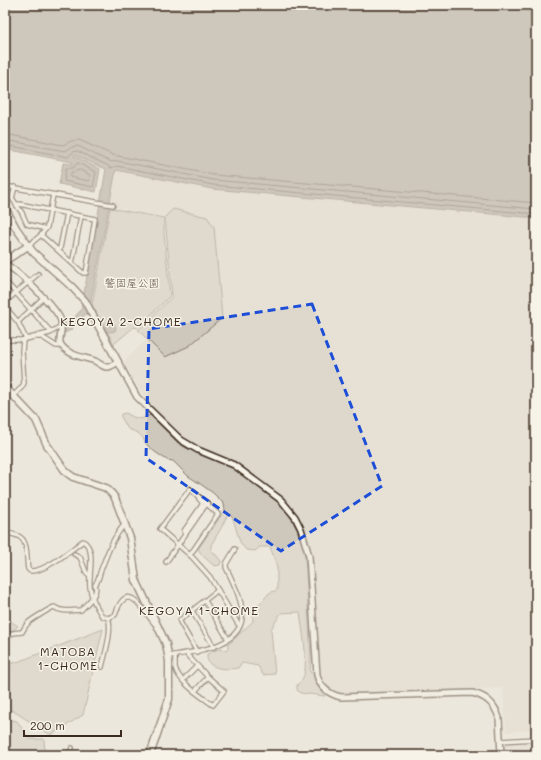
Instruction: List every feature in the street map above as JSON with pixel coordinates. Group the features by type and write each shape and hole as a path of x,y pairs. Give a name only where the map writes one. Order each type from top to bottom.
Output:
{"highway":[{"path":"5,208 16,228 33,252 79,294 92,313 118,362"},
{"path":"6,260 28,246"},
{"path":"5,387 36,420 48,445 66,472 73,477 106,488 112,494 125,524 130,538 136,580 156,626 172,655 168,705 150,755"}],"street":[{"path":"5,186 112,205"},
{"path":"14,187 12,198 27,224 46,229"},
{"path":"28,246 46,229 53,195"},
{"path":"16,205 19,204 96,219 86,273 83,274 41,235"},
{"path":"58,250 60,248 67,213"},
{"path":"71,262 73,259 81,216"},
{"path":"6,260 60,317 60,339 62,346 71,353 97,362 106,367 118,362 137,397 181,440 198,450 240,468 281,500 295,517 306,542 309,556 317,675 323,688 330,693 341,697 478,694 490,701 498,712 501,755"},
{"path":"5,302 38,274"},
{"path":"5,281 51,332"},
{"path":"18,322 43,298"},
{"path":"5,307 18,322 25,339 22,351 24,383 13,396 5,401"},
{"path":"5,340 34,337 51,332 61,326"},
{"path":"34,337 42,337 56,346 62,346"},
{"path":"193,490 190,489 160,529 190,555 210,577 240,625"},
{"path":"190,555 218,514 193,490"},
{"path":"185,534 184,531 202,505 202,502 193,494 193,490"},
{"path":"166,562 207,503"},
{"path":"5,637 22,632 28,623 48,609 54,607 68,612 72,610 81,610 96,593 97,588 95,585 98,582 101,570 115,536 125,524"},
{"path":"5,531 10,535 19,536 26,544 28,569 33,572 45,567 83,541 90,548 89,586 92,597 102,616 108,618 115,615 123,600 126,597 130,597 138,602 156,626"},
{"path":"187,653 197,666 224,691 213,705 194,691 177,673 172,655 187,653 197,652 214,647 235,633 240,625 242,610 239,597 226,567 226,564 235,549"},
{"path":"74,554 80,557 86,572 90,576"},
{"path":"197,652 180,620 218,590"},
{"path":"205,601 228,638"},
{"path":"192,611 214,647"},
{"path":"102,667 108,643 110,622 108,618"},
{"path":"183,680 197,666"},
{"path":"194,691 208,677"},
{"path":"500,741 536,739"},
{"path":"69,755 72,748"}],"highlighted area":[{"path":"312,304 382,486 281,551 146,458 149,329"}],"shaded area":[{"path":"115,170 212,189 536,218 536,736 533,736 533,730 506,732 503,688 342,694 330,690 325,686 319,674 311,557 305,531 298,517 282,498 242,466 186,442 147,403 124,362 147,339 138,330 172,297 165,217 114,207 115,202 110,201"},
{"path":"536,740 536,755 451,755 502,752 506,742"}],"green space":[{"name":"警固屋公園","path":"110,208 164,218 170,296 137,328 134,327 114,344 92,305"},
{"path":"173,209 207,217 214,227 222,318 189,346 165,357 138,330 172,297 165,217"},
{"path":"126,413 141,419 150,415 178,443 186,448 237,470 284,508 298,531 305,556 311,658 310,672 313,673 317,685 325,696 300,693 297,690 297,685 303,678 305,668 305,652 300,612 281,613 271,629 275,674 263,675 258,666 242,663 238,668 223,669 209,663 207,654 218,649 226,651 228,649 228,645 253,621 252,613 254,606 259,605 269,593 277,590 277,569 275,560 270,547 260,547 255,551 246,550 240,542 231,516 227,516 211,545 211,549 221,561 220,565 214,566 202,555 198,549 225,510 224,504 213,493 188,476 173,461 167,460 155,452 145,443 143,438 138,433 128,429 121,417 121,414"},
{"path":"5,618 18,626 5,636"},
{"path":"103,629 83,715 51,735 10,709 9,719 17,721 29,739 44,739 45,754 5,755 5,665 20,661"}],"water":[{"path":"5,5 536,5 536,218 212,189 116,170 89,311 71,330 65,333 65,327 81,310 106,169 75,155 74,156 100,169 96,192 59,184 63,163 72,164 72,162 5,149"},
{"path":"107,322 114,323 116,328 115,331 106,331 105,328"}],"district":[{"name":"KEGOYA 2-CHOME","path":"121,321"},
{"name":"KEGOYA 1-CHOME","path":"199,610"},
{"name":"MATOBA 1-CHOME","path":"68,658"}]}
